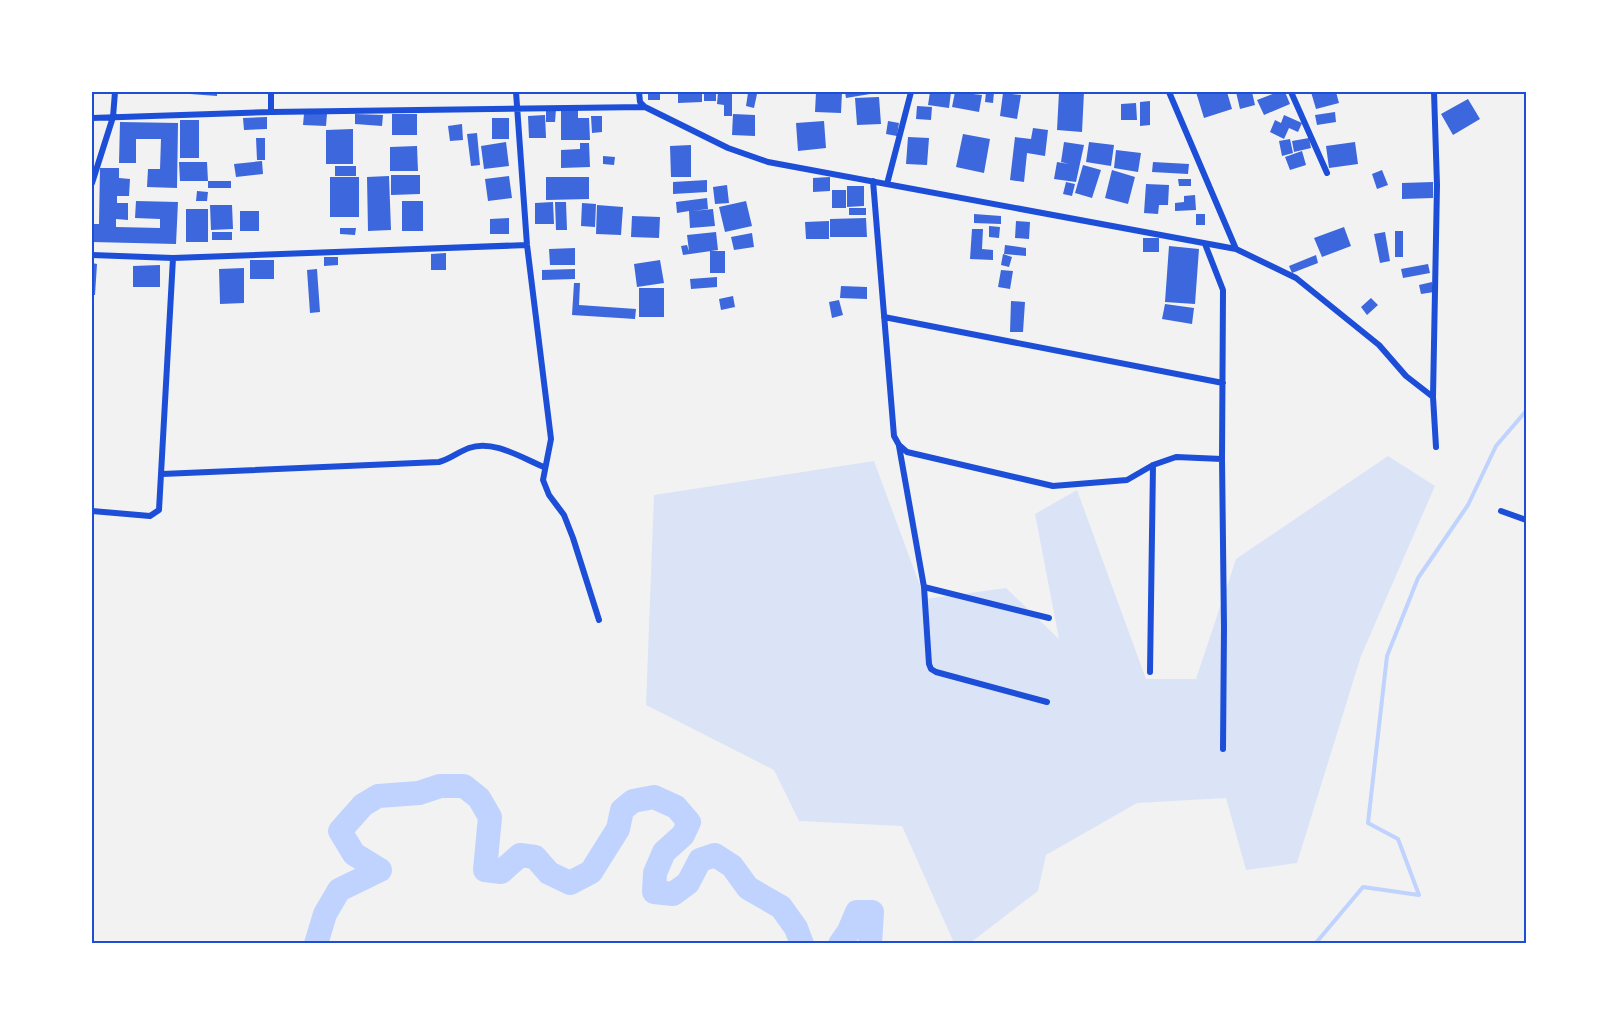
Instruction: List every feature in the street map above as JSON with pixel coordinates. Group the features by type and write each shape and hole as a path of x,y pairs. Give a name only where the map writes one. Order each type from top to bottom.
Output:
{"street":[{"path":"92,183 113,117 115,92"},
{"path":"271,92 271,112"},
{"path":"516,92 527,244 551,439 543,480 549,495 564,515 599,620"},
{"path":"639,92 640,102 645,107 728,148 768,162 1236,249 1296,278 1379,345 1406,376 1433,397"},
{"path":"887,184 911,92"},
{"path":"1169,92 1236,249"},
{"path":"1291,92 1327,173"},
{"path":"1434,92 1437,185 1433,397 1436,447"},
{"path":"92,118 271,112 645,107"},
{"path":"873,181 894,436 899,445 924,587 931,669 1047,702"},
{"path":"92,255 173,258 527,244"},
{"path":"1205,244 1223,290 1223,749"},
{"path":"92,511 150,516 159,510 173,258"},
{"path":"884,317 1223,383"},
{"path":"162,474 439,462 480,445 497,448 544,466"},
{"path":"899,445 907,452 1053,486 1126,480 1153,465 1176,457 1222,459"},
{"path":"1150,672 1153,465"},
{"path":"1501,511 1527,520"},
{"path":"924,587 1049,618"}],"shaded area":[{"path":"1388,456 1435,486 1361,656 1297,863 1246,870 1226,798 1137,803 1046,855 1038,891 970,943 954,943 902,826 799,821 774,770 646,705 654,495 874,461 925,599 1006,588 1059,639 1035,514 1077,490 1146,679 1196,679 1236,559"}],"building":[{"path":"190,92 217,92 217,96 190,94"},
{"path":"648,92 676,93 660,94 660,100 648,100"},
{"path":"678,92 702,92 702,102 678,103"},
{"path":"704,92 716,92 716,101 704,101"},
{"path":"718,92 732,92 732,116 724,116 724,105 717,104"},
{"path":"816,92 842,92 841,113 815,112"},
{"path":"845,92 876,92 876,93 846,98"},
{"path":"930,92 951,92 949,108 928,105"},
{"path":"955,92 982,95 979,112 952,107"},
{"path":"986,92 994,92 993,103 985,102"},
{"path":"1059,92 1084,92 1082,132 1057,130"},
{"path":"1196,92 1227,92 1232,109 1204,118"},
{"path":"1236,92 1252,92 1255,105 1240,109"},
{"path":"1278,92 1285,92 1290,104 1264,115 1257,100"},
{"path":"1311,92 1336,92 1339,103 1316,109"},
{"path":"748,93 757,94 754,108 746,106"},
{"path":"1003,93 1021,95 1017,119 1000,116"},
{"path":"879,97 881,124 857,125 855,98"},
{"path":"1468,99 1480,119 1453,135 1441,114"},
{"path":"1150,101 1150,125 1140,126 1140,102"},
{"path":"1136,103 1137,120 1121,120 1121,104"},
{"path":"917,106 932,107 931,120 916,119"},
{"path":"546,109 556,109 555,122 546,122"},
{"path":"561,109 578,109 578,118 589,118 590,140 561,140"},
{"path":"1335,112 1336,122 1317,125 1315,115"},
{"path":"304,114 327,114 326,126 303,125"},
{"path":"355,114 383,115 382,126 355,124"},
{"path":"392,114 417,114 417,135 392,135"},
{"path":"733,114 755,115 755,136 732,135"},
{"path":"545,115 546,138 529,138 528,116"},
{"path":"1284,115 1302,123 1298,132 1289,128 1284,139 1270,132 1275,120 1281,123"},
{"path":"591,116 602,116 602,132 592,133"},
{"path":"267,117 267,129 244,130 243,118"},
{"path":"492,118 509,118 509,139 492,139"},
{"path":"180,120 199,120 199,158 180,158"},
{"path":"824,121 826,148 798,151 796,123"},
{"path":"888,121 899,123 897,136 886,134"},
{"path":"120,122 178,123 177,188 147,187 148,169 160,169 161,139 136,139 136,163 119,163"},
{"path":"462,124 463,140 450,141 448,126"},
{"path":"1033,128 1048,130 1045,156 1027,153 1024,182 1010,180 1015,137 1031,139"},
{"path":"353,129 353,164 326,164 326,130"},
{"path":"477,133 480,165 471,166 467,134"},
{"path":"963,134 990,139 984,173 956,167"},
{"path":"908,137 929,138 927,165 906,164"},
{"path":"256,138 265,138 265,160 257,160"},
{"path":"1309,138 1311,148 1294,152 1292,141"},
{"path":"1290,139 1293,153 1282,156 1279,141"},
{"path":"506,142 509,166 484,169 481,146"},
{"path":"1064,142 1084,145 1076,182 1054,179 1057,162 1069,164 1061,162"},
{"path":"1089,142 1114,145 1111,166 1086,162"},
{"path":"1355,142 1358,164 1329,168 1326,146"},
{"path":"580,143 589,143 590,167 561,168 561,150 580,149"},
{"path":"691,145 691,177 671,177 670,146"},
{"path":"417,146 418,171 390,171 390,147"},
{"path":"1116,150 1141,153 1138,172 1114,168"},
{"path":"1302,151 1306,165 1290,170 1285,157"},
{"path":"603,156 615,157 614,165 603,164"},
{"path":"262,161 263,174 236,177 234,164"},
{"path":"179,162 207,162 208,181 180,181"},
{"path":"1153,162 1189,164 1188,174 1152,172"},
{"path":"1083,165 1101,170 1092,198 1075,193"},
{"path":"335,166 356,166 356,176 335,176"},
{"path":"100,168 119,168 119,178 130,179 129,196 117,196 117,203 128,203 128,220 116,219 116,227 160,228 160,219 135,218 136,201 178,202 176,244 92,242 92,224 99,224"},
{"path":"1112,170 1135,177 1128,204 1105,198"},
{"path":"1382,170 1388,185 1377,189 1372,174"},
{"path":"391,175 420,175 420,194 391,195"},
{"path":"389,176 391,230 368,231 367,177"},
{"path":"509,176 512,198 488,201 485,179"},
{"path":"330,177 359,177 359,217 330,217"},
{"path":"546,177 589,177 589,199 546,200"},
{"path":"830,177 830,191 813,192 813,178"},
{"path":"1178,179 1191,179 1191,186 1179,186"},
{"path":"707,180 707,192 673,194 673,182"},
{"path":"208,181 231,181 231,188 208,188"},
{"path":"1066,182 1075,184 1072,196 1063,194"},
{"path":"1433,182 1433,198 1402,199 1402,183"},
{"path":"1146,184 1169,185 1168,205 1159,205 1158,214 1144,213"},
{"path":"727,185 729,203 715,204 713,187"},
{"path":"847,186 864,186 864,206 847,207"},
{"path":"832,190 846,190 846,208 832,208"},
{"path":"197,191 208,192 207,201 196,201"},
{"path":"1195,195 1196,210 1175,211 1175,203 1184,202 1184,196"},
{"path":"707,198 708,209 693,211 713,209 715,226 690,228 689,211 677,213 676,202"},
{"path":"402,201 423,201 423,231 402,231"},
{"path":"746,201 752,226 725,232 719,207"},
{"path":"553,202 554,224 535,224 535,203"},
{"path":"555,202 566,202 567,230 556,230"},
{"path":"582,203 596,204 595,227 581,226"},
{"path":"210,205 232,205 233,229 211,230"},
{"path":"597,205 623,207 621,235 596,234"},
{"path":"849,208 866,208 866,215 849,215"},
{"path":"186,209 208,209 208,242 186,242"},
{"path":"240,211 259,211 259,231 240,231"},
{"path":"974,214 1001,216 1001,224 974,223"},
{"path":"1196,214 1205,214 1205,225 1196,225"},
{"path":"632,216 660,217 659,238 631,237"},
{"path":"509,218 509,234 490,234 490,219"},
{"path":"866,218 867,237 830,237 830,219"},
{"path":"829,221 829,239 806,239 805,222"},
{"path":"1016,221 1030,222 1029,239 1015,238"},
{"path":"989,226 1000,227 999,238 989,237"},
{"path":"1344,227 1351,246 1322,257 1314,238"},
{"path":"340,228 356,228 355,235 340,234"},
{"path":"972,229 983,229 982,249 993,250 993,260 970,259"},
{"path":"1395,231 1403,231 1403,257 1395,257"},
{"path":"212,232 232,232 232,240 212,240"},
{"path":"716,232 718,250 683,255 681,246 687,245 689,251 687,235"},
{"path":"1385,232 1390,261 1380,263 1374,234"},
{"path":"752,233 754,247 734,250 731,237"},
{"path":"1143,238 1159,238 1159,252 1143,252"},
{"path":"1005,245 1026,248 1026,256 1004,254"},
{"path":"1169,246 1199,249 1195,304 1165,302"},
{"path":"575,248 575,265 550,265 549,249"},
{"path":"710,251 725,251 725,273 710,273"},
{"path":"446,253 446,270 431,270 431,254"},
{"path":"1003,254 1012,257 1009,267 1001,265"},
{"path":"1316,255 1318,263 1292,273 1289,266"},
{"path":"324,257 338,257 338,265 324,266"},
{"path":"250,260 274,260 274,279 250,279"},
{"path":"660,260 664,283 637,287 634,264"},
{"path":"92,263 97,264 95,295 92,295"},
{"path":"1428,264 1430,273 1403,278 1401,269"},
{"path":"160,265 160,287 133,287 133,266"},
{"path":"244,268 244,303 220,304 219,269"},
{"path":"317,269 320,312 310,313 307,270"},
{"path":"575,269 575,279 542,280 542,270"},
{"path":"1001,270 1013,271 1010,289 998,287"},
{"path":"717,277 717,287 691,289 690,279"},
{"path":"1432,282 1434,292 1421,294 1419,285"},
{"path":"574,283 580,283 579,305 636,309 635,319 572,315"},
{"path":"841,286 867,287 867,299 840,298"},
{"path":"639,288 664,288 664,317 639,317"},
{"path":"733,296 735,307 721,310 719,299"},
{"path":"1371,298 1378,305 1367,315 1361,307"},
{"path":"839,300 843,315 832,318 829,302"},
{"path":"1011,301 1025,302 1023,332 1010,332"},
{"path":"1165,304 1194,308 1192,324 1162,319"}],"waterway":[{"path":"1315,944 1363,887 1419,895 1398,839 1368,823 1387,656 1418,578 1468,505 1496,446 1526,411"},
{"path":"316,944 325,914 339,890 380,870 354,854 340,831 363,805 378,796 419,793 440,786 464,786 479,798 490,817 485,870 501,872 520,855 535,857 549,873 570,883 591,872 618,829 622,810 633,801 654,797 676,807 689,822 683,835 664,852 655,873 654,892 673,894 688,883 700,860 715,855 732,866 748,888 781,907 796,928 802,944"},
{"path":"840,944 849,931 857,912 872,912 870,944"}]}
